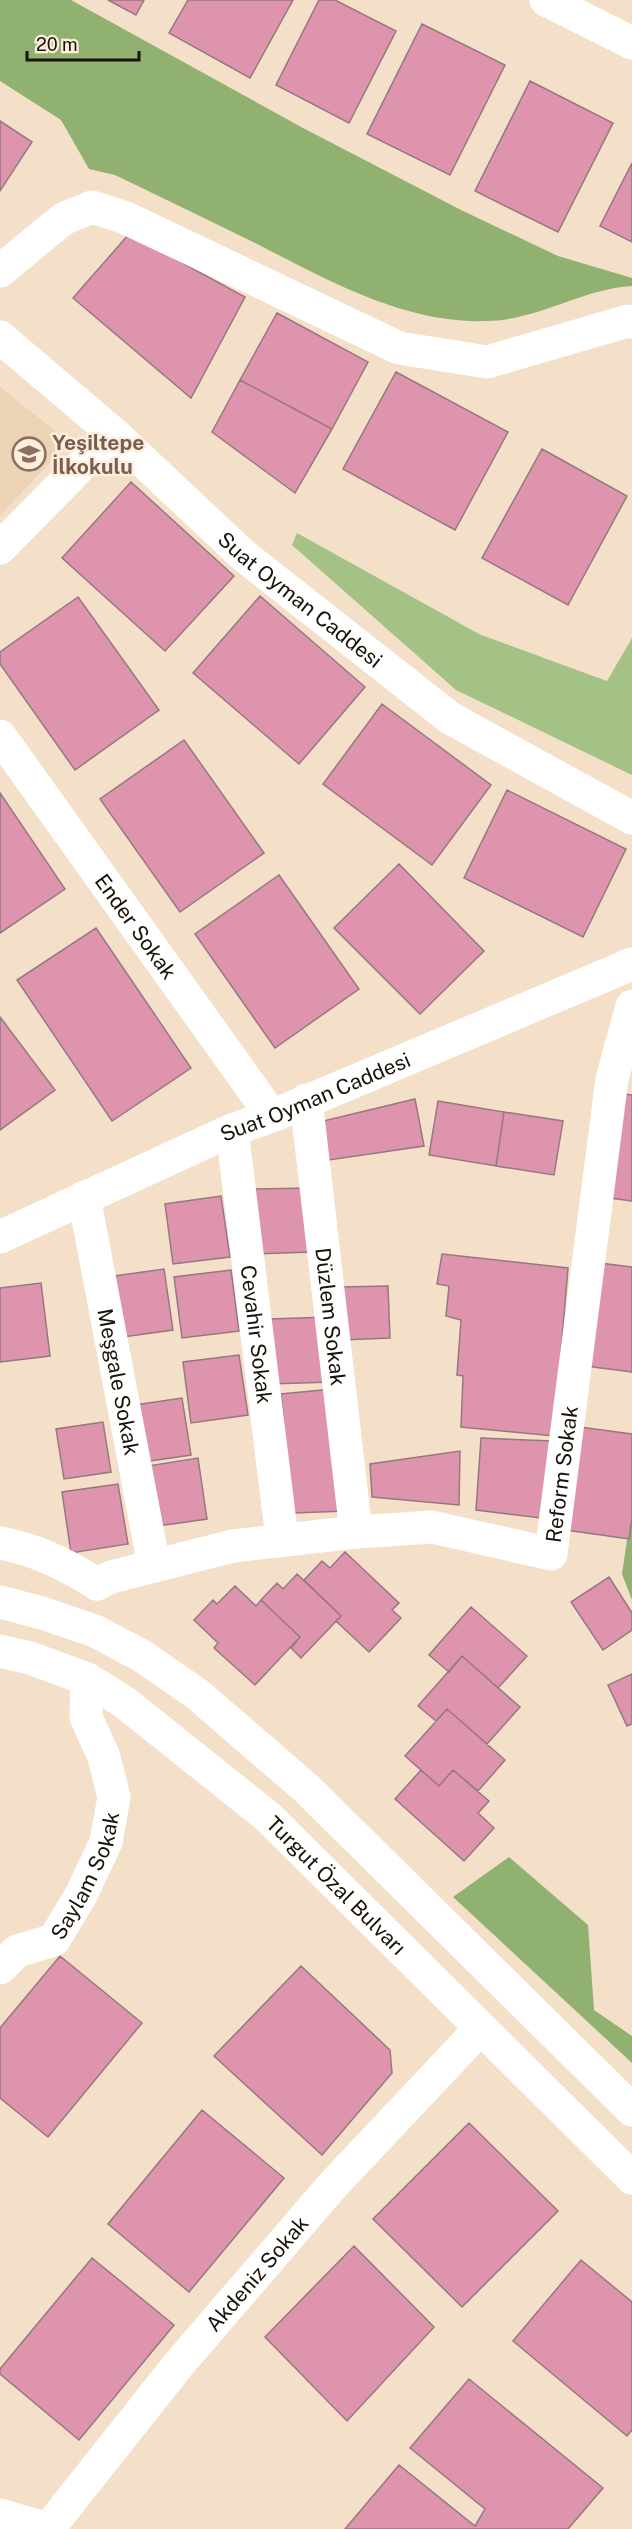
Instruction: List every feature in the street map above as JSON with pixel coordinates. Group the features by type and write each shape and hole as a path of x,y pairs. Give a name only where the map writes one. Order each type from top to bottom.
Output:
{"street":[{"path":"546,0 632,43"},
{"path":"0,271 63,219 92,207 126,218 399,348 487,362 628,321 632,322"},
{"name":"Suat Oyman Caddesi","path":"0,338 113,434 243,555 450,718 632,818"},
{"path":"0,548 113,434"},
{"name":"Ender Sokak","path":"0,736 272,1116"},
{"name":"Suat Oyman Caddesi","path":"0,1237 232,1130 272,1116 632,964"},
{"name":"Reform Sokak","path":"97,1584 111,1577 233,1546 356,1532 432,1527 551,1554 612,1079 632,1006"},
{"name":"Düzlem Sokak","path":"306,1100 356,1532"},
{"name":"Cevahir Sokak","path":"232,1130 282,1539"},
{"name":"Meşgale Sokak","path":"84,1197 154,1566"},
{"path":"0,1543 26,1548 57,1559 97,1584 95,1632"},
{"path":"0,1602 42,1613 95,1632 142,1656 197,1694 298,1780 632,2110"},
{"name":"Turgut Özal Bulvarı","path":"0,1651 30,1658 87,1679 124,1702 267,1817 632,2178"},
{"name":"Saylam Sokak","path":"0,1968 17,1951 54,1940 81,1895 106,1842 114,1797 104,1757 86,1717 87,1679"},
{"name":"Akdeniz Sokak","path":"48,2529 179,2364 332,2186 480,2029"},
{"path":"0,2515 48,2529"}],"shaded area":[{"name":"Yeşiltepe İlkokulu","path":"0,387 69,442 0,516"}],"green space":[{"path":"0,0 71,0 303,128 461,210 558,256 632,278 632,286 595,293 524,316 486,321 455,320 425,315 366,297 115,175 89,169 61,120 0,81"},
{"path":"297,533 479,634 607,681 632,638 632,775 456,690 292,545"},
{"path":"632,1505 632,1600 622,1574"},
{"path":"509,1857 588,1925 594,2010 632,2036 632,2063 453,1897"}],"building":[{"path":"108,0 144,0 136,15"},
{"path":"188,0 293,0 250,78 169,33"},
{"path":"319,0 335,0 396,31 349,123 276,85"},
{"path":"422,24 505,65 450,175 367,134"},
{"path":"530,81 613,123 558,232 475,191"},
{"path":"0,121 32,142 0,191"},
{"path":"632,163 632,242 600,226"},
{"path":"129,234 245,297 191,398 73,298"},
{"path":"277,313 368,362 332,429 240,380"},
{"path":"396,372 508,432 455,530 343,469"},
{"path":"240,380 332,429 295,493 212,432"},
{"path":"542,449 627,496 568,605 482,558"},
{"path":"131,482 234,576 165,651 62,558"},
{"path":"260,596 365,687 299,764 193,673"},
{"path":"78,597 159,710 75,770 0,664 0,652"},
{"path":"382,704 491,785 432,865 323,784"},
{"path":"184,740 264,853 180,912 100,799"},
{"path":"507,790 626,849 583,937 464,878"},
{"path":"0,793 65,889 0,933"},
{"path":"399,864 484,951 420,1014 334,928"},
{"path":"279,875 359,989 275,1048 195,934"},
{"path":"96,928 191,1068 112,1121 17,980"},
{"path":"0,1017 55,1090 0,1130"},
{"path":"624,1094 632,1095 632,1201 610,1198"},
{"path":"415,1099 424,1146 322,1161 315,1123"},
{"path":"438,1101 504,1112 496,1166 429,1155"},
{"path":"504,1112 563,1121 554,1175 496,1166"},
{"path":"309,1188 312,1252 251,1254 249,1189"},
{"path":"221,1196 230,1257 173,1264 165,1204"},
{"path":"442,1254 568,1268 554,1436 461,1427 463,1376 457,1375 461,1320 446,1316 449,1286 437,1284"},
{"path":"600,1263 632,1267 632,1372 586,1366"},
{"path":"164,1269 173,1330 116,1338 108,1277"},
{"path":"231,1270 239,1331 182,1338 174,1277"},
{"path":"41,1283 50,1356 0,1362 0,1288"},
{"path":"388,1286 390,1338 341,1340 339,1287"},
{"path":"329,1317 331,1382 271,1384 269,1319"},
{"path":"239,1355 248,1415 191,1423 183,1362"},
{"path":"332,1389 346,1511 293,1513 281,1394"},
{"path":"182,1398 191,1455 137,1463 128,1406"},
{"path":"103,1422 111,1472 64,1479 56,1429"},
{"path":"580,1427 632,1434 632,1518 629,1539 566,1530"},
{"path":"481,1438 552,1441 541,1518 476,1510"},
{"path":"460,1451 459,1505 372,1497 370,1464"},
{"path":"198,1458 207,1519 151,1527 141,1467"},
{"path":"118,1484 128,1544 71,1553 62,1492"},
{"path":"345,1552 399,1603 392,1610 401,1618 369,1652 336,1621 341,1616 304,1580 322,1561 330,1568"},
{"path":"297,1574 341,1616 301,1658 291,1648 300,1637 261,1600 277,1583 283,1589"},
{"path":"609,1577 632,1613 632,1630 603,1650 571,1602"},
{"path":"235,1586 256,1606 261,1600 300,1637 255,1685 214,1648 218,1643 194,1620 213,1600 217,1604"},
{"path":"471,1607 527,1656 498,1688 462,1656 449,1672 429,1655"},
{"path":"462,1656 520,1707 487,1744 447,1709 436,1721 418,1706"},
{"path":"632,1674 632,1724 627,1726 608,1685"},
{"path":"447,1709 505,1760 478,1791 453,1770 439,1786 405,1756"},
{"path":"421,1770 439,1786 453,1770 489,1801 478,1813 494,1828 464,1861 395,1799"},
{"path":"60,1956 142,2023 48,2137 0,2098 0,2028"},
{"path":"301,1966 390,2050 392,2073 322,2155 214,2056"},
{"path":"202,2110 284,2178 189,2292 108,2224"},
{"path":"469,2123 558,2211 462,2307 373,2219"},
{"path":"354,2246 434,2327 347,2421 265,2337"},
{"path":"92,2258 174,2325 79,2440 0,2374 0,2369"},
{"path":"581,2260 632,2302 632,2430 627,2436 513,2341"},
{"path":"469,2379 603,2488 568,2529 345,2529 399,2465 475,2526 485,2509 410,2448"}],"place":[{"name":"Yeşiltepe İlkokulu","path":"29,454"}]}
